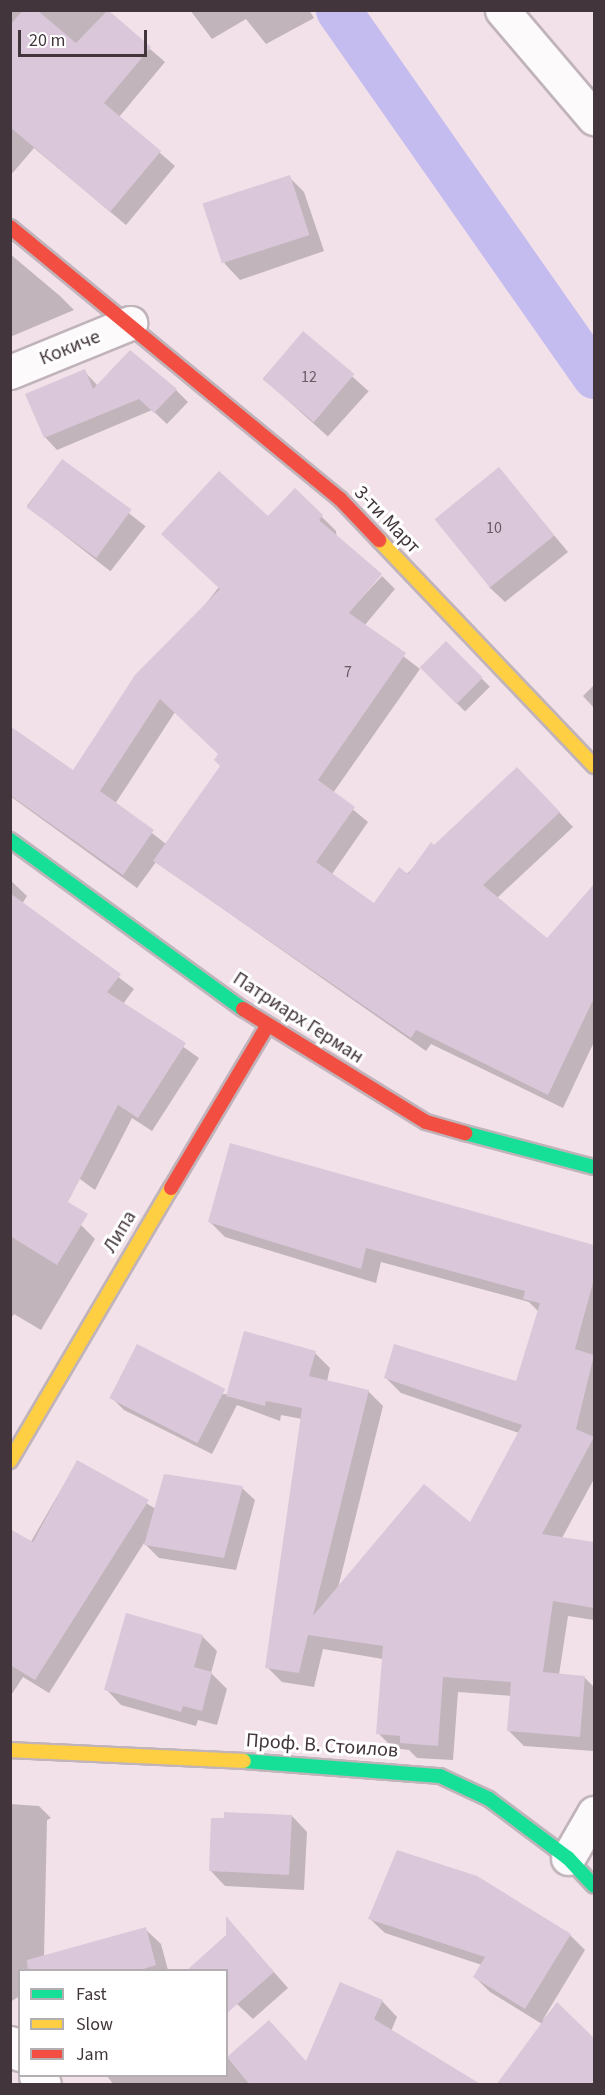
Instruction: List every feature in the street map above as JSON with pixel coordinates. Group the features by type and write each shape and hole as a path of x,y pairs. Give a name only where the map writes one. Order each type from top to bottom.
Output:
{"street":[{"path":"502,10 594,118"},
{"name":"3-ти Март","path":"10,227 130,323 340,499 594,766"},
{"name":"Кокиче","path":"10,372 130,323"},
{"name":"Патриарх Герман","path":"10,840 267,1026 426,1122 594,1167"},
{"name":"Липа","path":"10,1461 267,1026"},
{"name":"Проф. В. Стоилов","path":"10,1750 383,1768 440,1776 489,1799 568,1858 594,1886"},
{"path":"568,1858 594,1813"}],"building":[{"path":"23,10 37,10 76,43 108,10 151,47 104,103 161,151 110,212 10,127 10,25"},
{"path":"290,175 309,235 222,263 203,203"},
{"path":"303,331 354,374 314,422 263,379"},
{"path":"130,350 177,389 154,413 139,399 44,438 25,394 85,369 93,389"},
{"path":"62,459 132,510 96,558 27,508"},
{"path":"499,467 554,535 490,588 434,519"},
{"path":"219,471 268,516 295,488 323,515 319,520 382,574 349,613 406,653 318,780 355,807 316,862 374,903 399,867 408,874 431,842 434,845 517,767 560,812 483,885 547,938 594,884 594,998 548,1095 416,1030 411,1038 153,861 220,766 214,760 218,754 160,699 100,791 154,830 123,875 10,795 10,726 73,770 135,675 220,589 161,534"},
{"path":"446,641 483,678 457,704 420,667"},
{"path":"10,893 121,974 107,992 186,1043 138,1118 118,1105 68,1202 88,1214 57,1265 10,1236"},
{"path":"230,1143 594,1245 594,1279 575,1349 594,1355 576,1429 594,1437 542,1534 594,1542 594,1608 553,1601 543,1672 585,1676 580,1737 507,1731 511,1682 443,1677 438,1746 400,1743 400,1736 376,1734 383,1646 308,1635 299,1673 265,1668 302,1408 266,1401 265,1406 226,1396 244,1331 316,1351 309,1376 369,1390 313,1616 424,1484 470,1522 522,1425 384,1378 394,1344 516,1381 540,1303 523,1299 525,1291 366,1248 361,1269 208,1222"},
{"path":"137,1344 225,1389 198,1443 109,1398"},
{"path":"77,1460 149,1500 35,1680 10,1665 10,1529 33,1542"},
{"path":"164,1474 243,1486 224,1558 144,1545"},
{"path":"126,1613 203,1635 194,1667 212,1672 202,1711 183,1706 181,1712 104,1690"},
{"path":"224,1812 292,1815 289,1875 209,1871 211,1818 224,1818"},
{"path":"397,1850 477,1876 571,1934 525,2009 473,1977 485,1957 368,1919"},
{"path":"226,1916 274,1972 228,2012 228,1969 188,1969 226,1935"},
{"path":"146,1927 156,1965 143,1969 28,1969 27,1960"},
{"path":"340,1982 383,2000 374,2019 482,2085 250,2085 228,2056 269,2020 306,2061"},
{"path":"557,2002 594,2038 594,2085 496,2085"}],"waterway":[{"path":"338,10 594,376"}],"traffic: fast":[{"path":"10,840 243,1009"},
{"path":"465,1133 594,1167"},
{"path":"244,1761 440,1776 489,1799 568,1858 594,1886"}],"traffic: slow":[{"path":"379,540 594,766"},
{"path":"10,1461 171,1188"},
{"path":"10,1750 244,1761"}],"traffic: jam":[{"path":"10,227 340,499 379,540"},
{"path":"243,1009 426,1122 465,1133"},
{"path":"171,1188 267,1026"}]}
